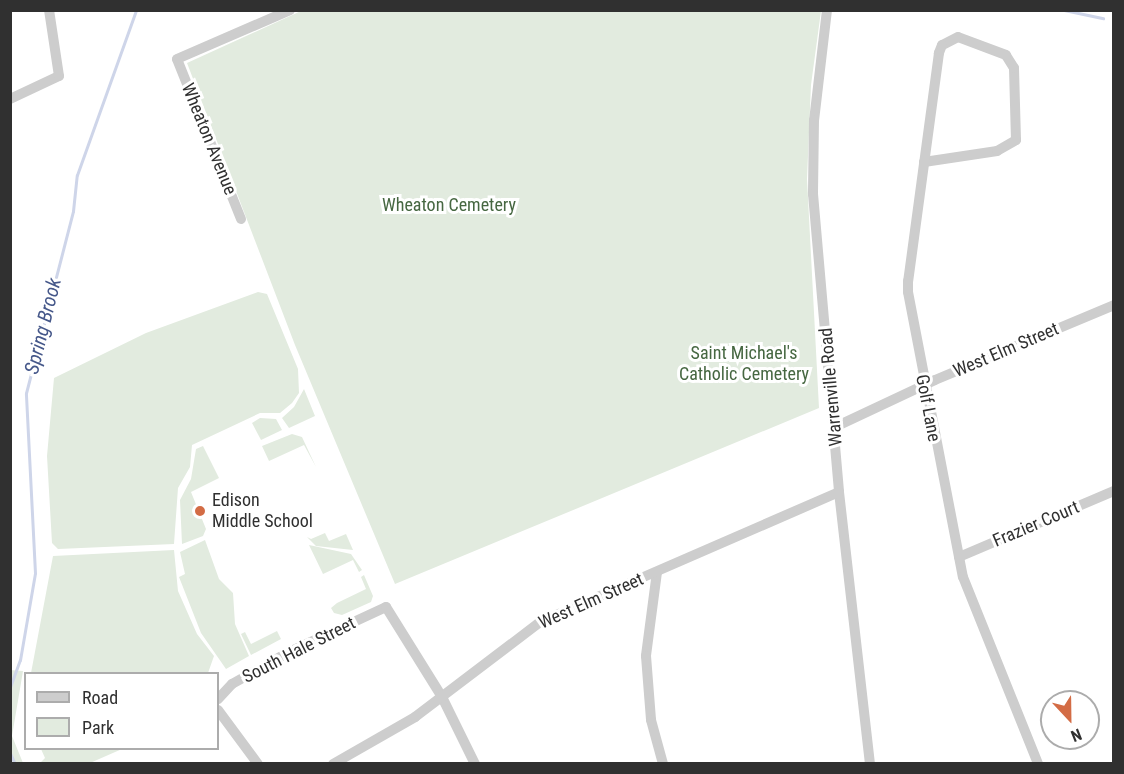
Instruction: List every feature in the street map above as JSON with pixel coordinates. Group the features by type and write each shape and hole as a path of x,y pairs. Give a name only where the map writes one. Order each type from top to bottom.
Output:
{"street":[{"path":"10,99 59,76 59,62 49,10"},
{"name":"Wheaton Avenue","path":"241,219 177,59 290,10"},
{"name":"Warrenville Road","path":"827,10 814,120 813,184 839,492 870,764"},
{"name":"Golf Lane","path":"924,162 1005,149 1016,140 1019,132 1012,61 1001,52 958,37 946,40 939,53 924,162 908,281 924,386 967,592 1038,764"},
{"name":"West Elm Street","path":"835,427 1113,305"},
{"name":"Frazier Court","path":"959,557 1113,490"},
{"name":"West Elm Street","path":"333,764 378,741 442,697 540,622 839,492"},
{"path":"657,572 646,657 651,720 663,764"},
{"name":"South Hale Street","path":"219,698 232,684 289,652 386,606 442,697"},
{"path":"442,697 476,764"},
{"path":"219,711 258,764"}],"green space":[{"name":"Wheaton Cemetery","path":"301,11 821,11 811,85 807,179 819,408 395,584 295,345 187,63"},
{"path":"258,292 267,294 298,369 299,393 292,403 280,413 260,413 192,445 190,467 178,488 174,544 58,549 52,543 47,456 54,378 146,333"},
{"path":"304,389 315,416 289,428 282,418 294,407"},
{"path":"260,418 276,419 282,430 261,440 252,423"},
{"path":"292,434 302,437 316,467 304,445 269,461 262,446"},
{"path":"203,446 219,478 191,492 206,529 203,536 182,544 180,500 191,479 196,449"},
{"path":"325,533 329,541 346,534 353,550 316,546 307,537 311,539"},
{"path":"205,540 219,579 233,593 235,624 249,656 226,669 201,633 179,577 185,574 180,552"},
{"path":"309,545 351,554 362,570 359,572 353,560 323,574"},
{"path":"174,550 178,591 197,634 214,656 208,672 31,672 53,556"},
{"path":"364,575 373,596 371,602 342,615 334,613 331,608 337,603 366,589 361,577"},
{"path":"277,631 281,639 251,655 241,634 245,632 251,644"},
{"path":"10,670 23,671 12,736 23,763 11,763"},
{"path":"41,750 120,750 90,763 40,763 45,758"}],"waterway":[{"name":"Spring Brook","path":"10,687 20,660 35,573 26,393 73,211 77,175 136,10"},
{"name":"Spring Brook","path":"1064,10 1103,18"},
{"name":"Spring Brook","path":"10,753 15,764"}],"place":[{"name":"Edison Middle School","path":"200,511"}],"park label":[{"name":"Saint Michael's Catholic Cemetery","path":"744,364"}]}
